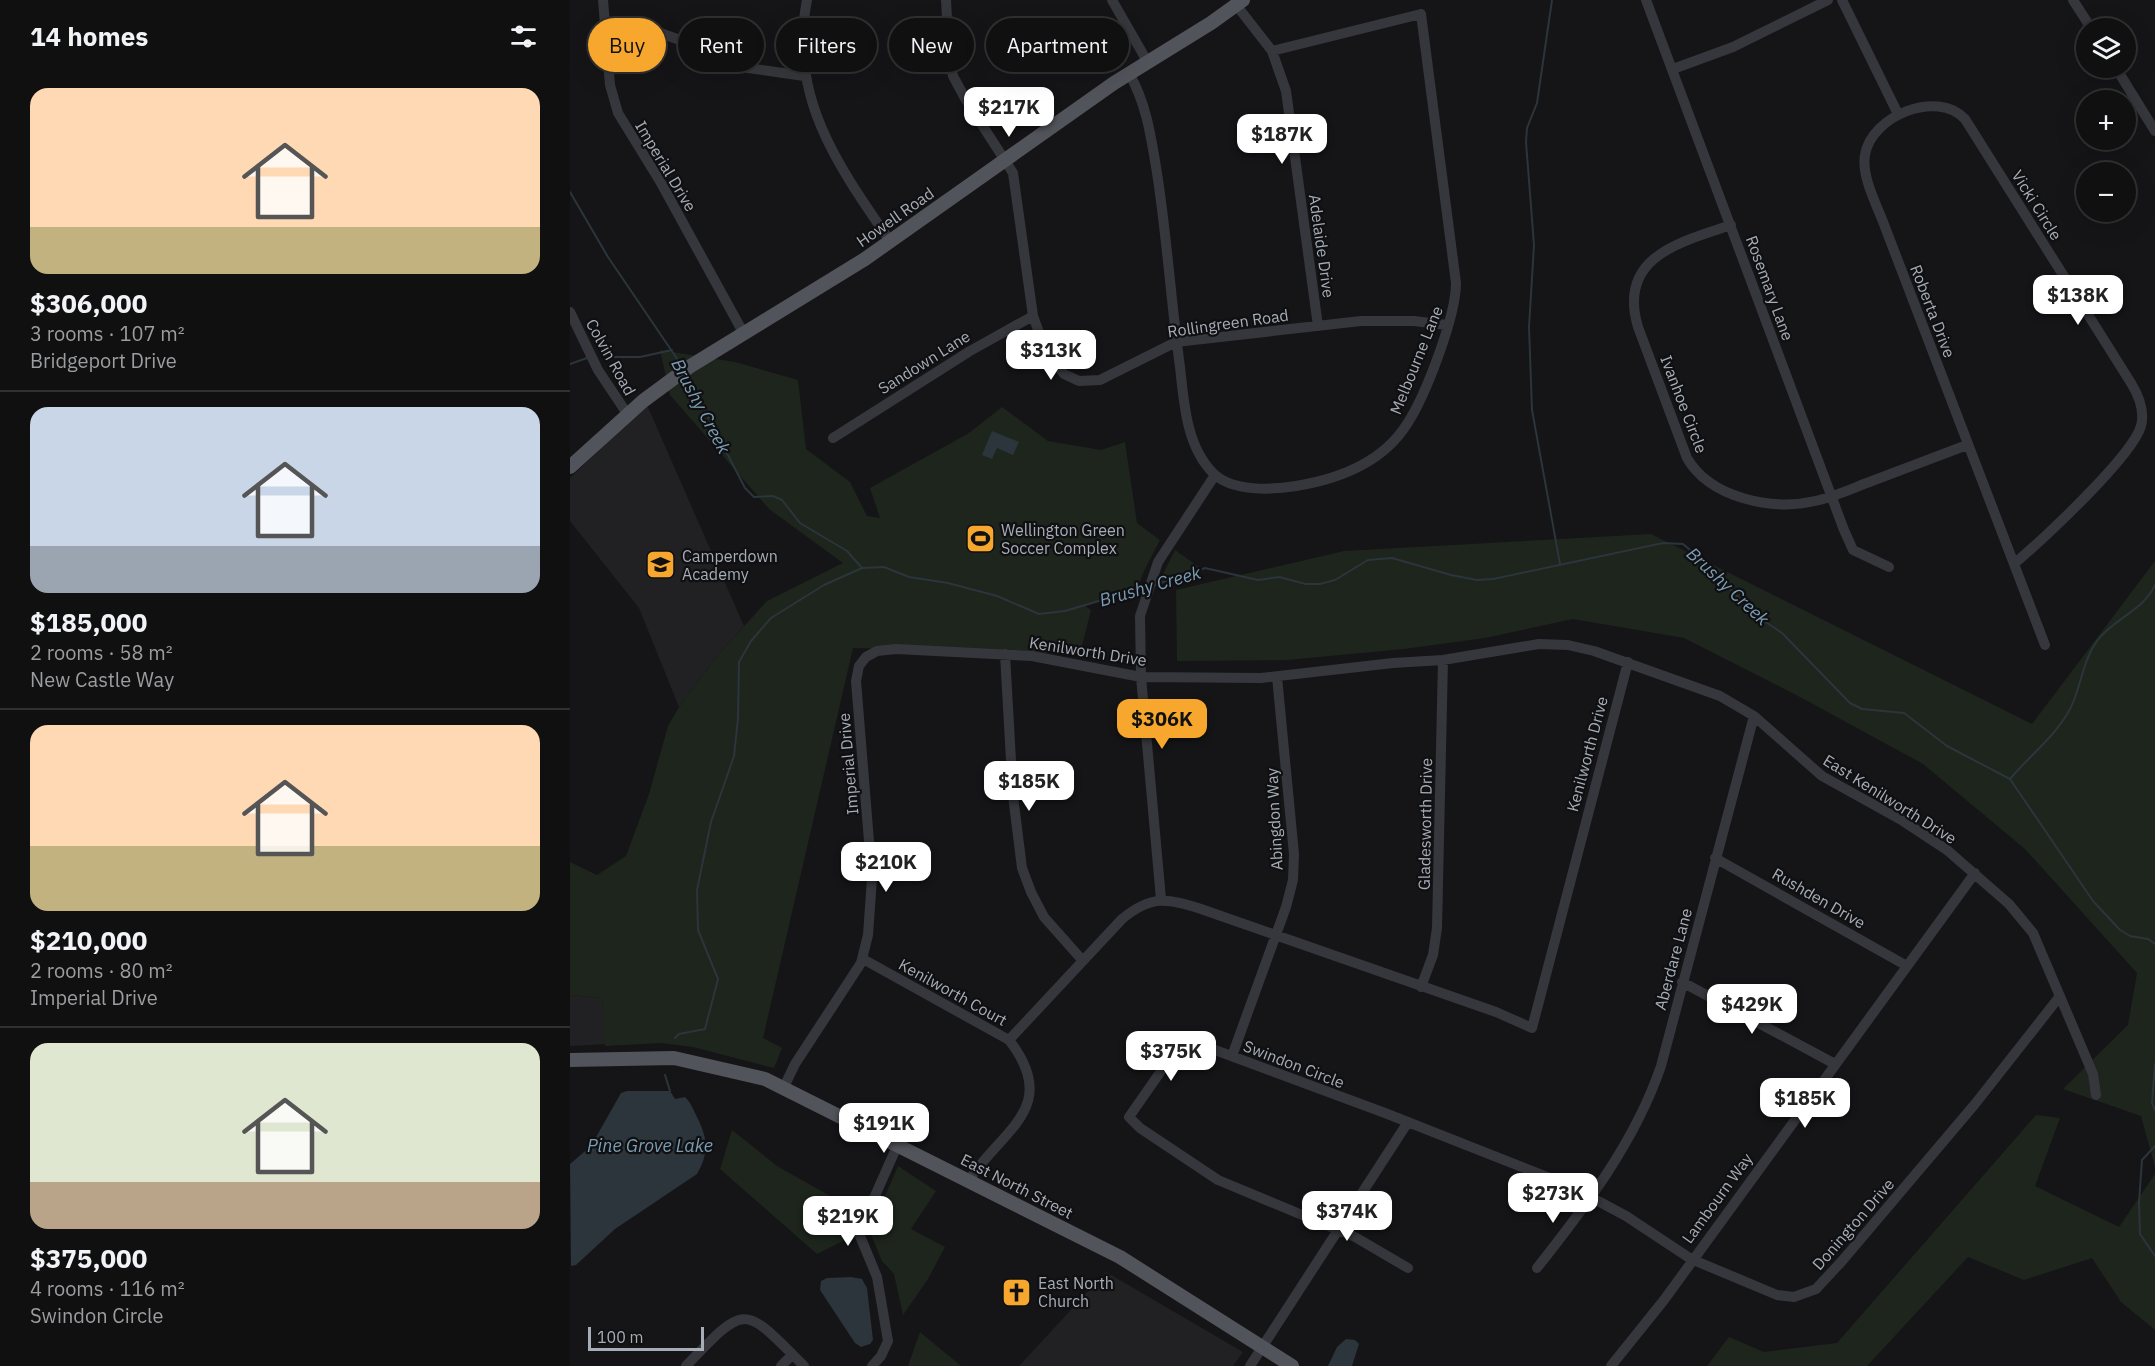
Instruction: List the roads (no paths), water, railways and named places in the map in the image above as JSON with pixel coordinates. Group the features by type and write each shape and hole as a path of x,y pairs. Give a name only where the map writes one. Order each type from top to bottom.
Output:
{"main road":[{"name":"Howell Road","path":"570,467 665,384 890,241 1147,61 1240,3"},
{"name":"East North Street","path":"570,1060 657,1057 690,1060 746,1072 784,1087 1120,1257 1292,1366"}],"street":[{"name":"Imperial Drive","path":"603,0 604,18"},
{"path":"807,0 802,33 804,76 817,116 834,157 890,241"},
{"name":"Rollingreen Road","path":"946,0 949,56 953,75 966,100 1005,160 1017,187 1033,316 1039,336 1052,361 1064,374 1079,381 1106,378 1176,342 1389,319 1447,325"},
{"path":"1112,0 1147,61"},
{"name":"Rosemary Lane","path":"1646,0 1853,550 1889,567"},
{"path":"1673,69 1733,47 1828,0"},
{"path":"1842,0 1898,114"},
{"path":"2073,0 2085,18"},
{"name":"Adelaide Drive","path":"1240,3 1272,51 1290,108 1318,326"},
{"name":"Melbourne Lane","path":"1215,475 1243,486 1285,488 1338,476 1368,462 1392,442 1408,422 1454,306 1455,283 1421,14 1272,51"},
{"path":"666,35 699,47 741,68 804,76"},
{"name":"Imperial Drive","path":"609,72 618,113 661,183 744,334"},
{"path":"1009,1040 1128,915 1161,899 1141,677 1140,629 1144,600 1154,571 1215,475 1196,446 1190,432 1176,342 1161,200 1150,131 1143,100 1129,74"},
{"path":"2122,78 2155,131"},
{"name":"Vicki Circle","path":"1898,114 1925,107 1942,106 1957,112 1965,119 2140,399 2142,424 2133,443 2060,522 2014,564"},
{"name":"Roberta Drive","path":"1898,114 1870,141 1865,152 1864,165 1885,227 2014,564 2036,628 2045,645"},
{"name":"Ivanhoe Circle","path":"1731,225 1671,246 1648,264 1635,290 1634,309 1638,327 1687,458 1700,476 1725,491 1758,501 1812,502 1967,445"},
{"name":"Colvin Road","path":"570,312 598,370 628,415"},
{"name":"Sandown Lane","path":"833,438 979,346 1033,316"},
{"name":"Kenilworth Drive","path":"859,666 866,657 880,650 1032,656 1141,677 1277,677 1371,665 1443,660 1550,644 1594,651 1628,662 1532,1028 1496,1012 1276,935 1184,904 1161,899"},
{"path":"1005,654 1013,796 1022,868 1044,917 1083,961"},
{"name":"Gladesworth Drive","path":"1421,987 1433,955 1437,928 1443,660"},
{"name":"East Kenilworth Drive","path":"1628,662 1720,696 1754,716 1822,776 1922,833 1975,873 2028,925 2093,1074 2096,1095"},
{"name":"Imperial Drive","path":"784,1087 795,1064 863,959 870,921 872,878 856,687 859,666"},
{"name":"Abingdon Way","path":"1232,1056 1290,892 1294,862 1277,677"},
{"name":"Aberdare Lane","path":"1537,1268 1625,1146 1648,1104 1661,1066 1754,716"},
{"name":"Rushden Drive","path":"1715,858 1907,966"},
{"name":"Lambourn Way","path":"1611,1366 1634,1339 1975,873"},
{"name":"Kenilworth Court","path":"863,959 1009,1040 1027,1071 1031,1087 1030,1101 1022,1117 980,1163 969,1180"},
{"path":"1682,982 1834,1064"},
{"name":"Donington Drive","path":"1408,1122 1590,1195 1691,1259 1783,1296 1799,1296 1813,1291 1931,1157 2060,996"},
{"name":"Swindon Circle","path":"1338,1229 1218,1180 1158,1141 1129,1117 1168,1061 1180,1037 1408,1122"},
{"path":"1250,1366 1408,1122"},
{"path":"872,1366 881,1356 888,1341 877,1277 860,1236 862,1225 898,1144"},
{"path":"1338,1229 1408,1268"},
{"path":"686,1366 716,1335 736,1319 748,1317 758,1321 804,1366"},
{"path":"782,1366 792,1355"}],"water":[{"path":"992,431 1019,442 1013,455 997,448 992,459 982,455"},
{"name":"Pine Grove Lake","path":"670,1091 675,1099 685,1097 701,1125 706,1146 704,1159 697,1174 615,1229 576,1265 571,1266 570,1164 591,1146 621,1093"},
{"path":"827,1278 862,1279 867,1288 873,1340 870,1344 861,1347 855,1343 820,1290 821,1281"},
{"path":"1346,1339 1355,1340 1359,1344 1352,1366 1328,1366 1337,1347"}],"waterway":[{"path":"1552,0 1537,103 1527,128 1526,142 1534,245 1529,327 1532,410 1560,564"},
{"name":"Brushy Creek","path":"570,192 608,257 682,366"},
{"path":"604,357 640,357 672,350"},
{"path":"570,364 587,358"},
{"name":"Brushy Creek","path":"686,374 745,488 754,497 773,496 782,500 800,523 847,551 862,568"},
{"name":"Brushy Creek","path":"1155,585 1205,568 1258,580 1279,577 1306,584 1320,584 1335,580 1368,560 1392,558 1451,575 1477,580 1493,579 1663,543 1683,544 1757,616 1782,633 1850,703 1862,709 1904,713 1947,746 2010,779 2093,901 2120,930 2130,936 2148,939 2155,944"},
{"path":"675,1038 679,1034 705,1029 718,979 698,930 697,890 711,822 734,756 738,718 739,662 751,641 771,618 824,585 862,568 884,567 909,577 948,583 997,596 1039,614 1065,611 1146,587"},
{"path":"2010,779 2064,719 2074,701 2088,658 2097,641 2111,626 2144,601 2155,585"},
{"name":"Brushy Creek","path":"2155,1064 2152,1103 2155,1110"},
{"path":"665,1075 670,1091"},
{"name":"Brushy Creek","path":"2155,1146 2142,1160 2139,1202 2140,1234 2155,1256"}],"place":[{"name":"Wellington Green Soccer Complex","path":"980,539"},
{"name":"Camperdown Academy","path":"661,565"},
{"name":"East North Church","path":"1017,1292"}]}
